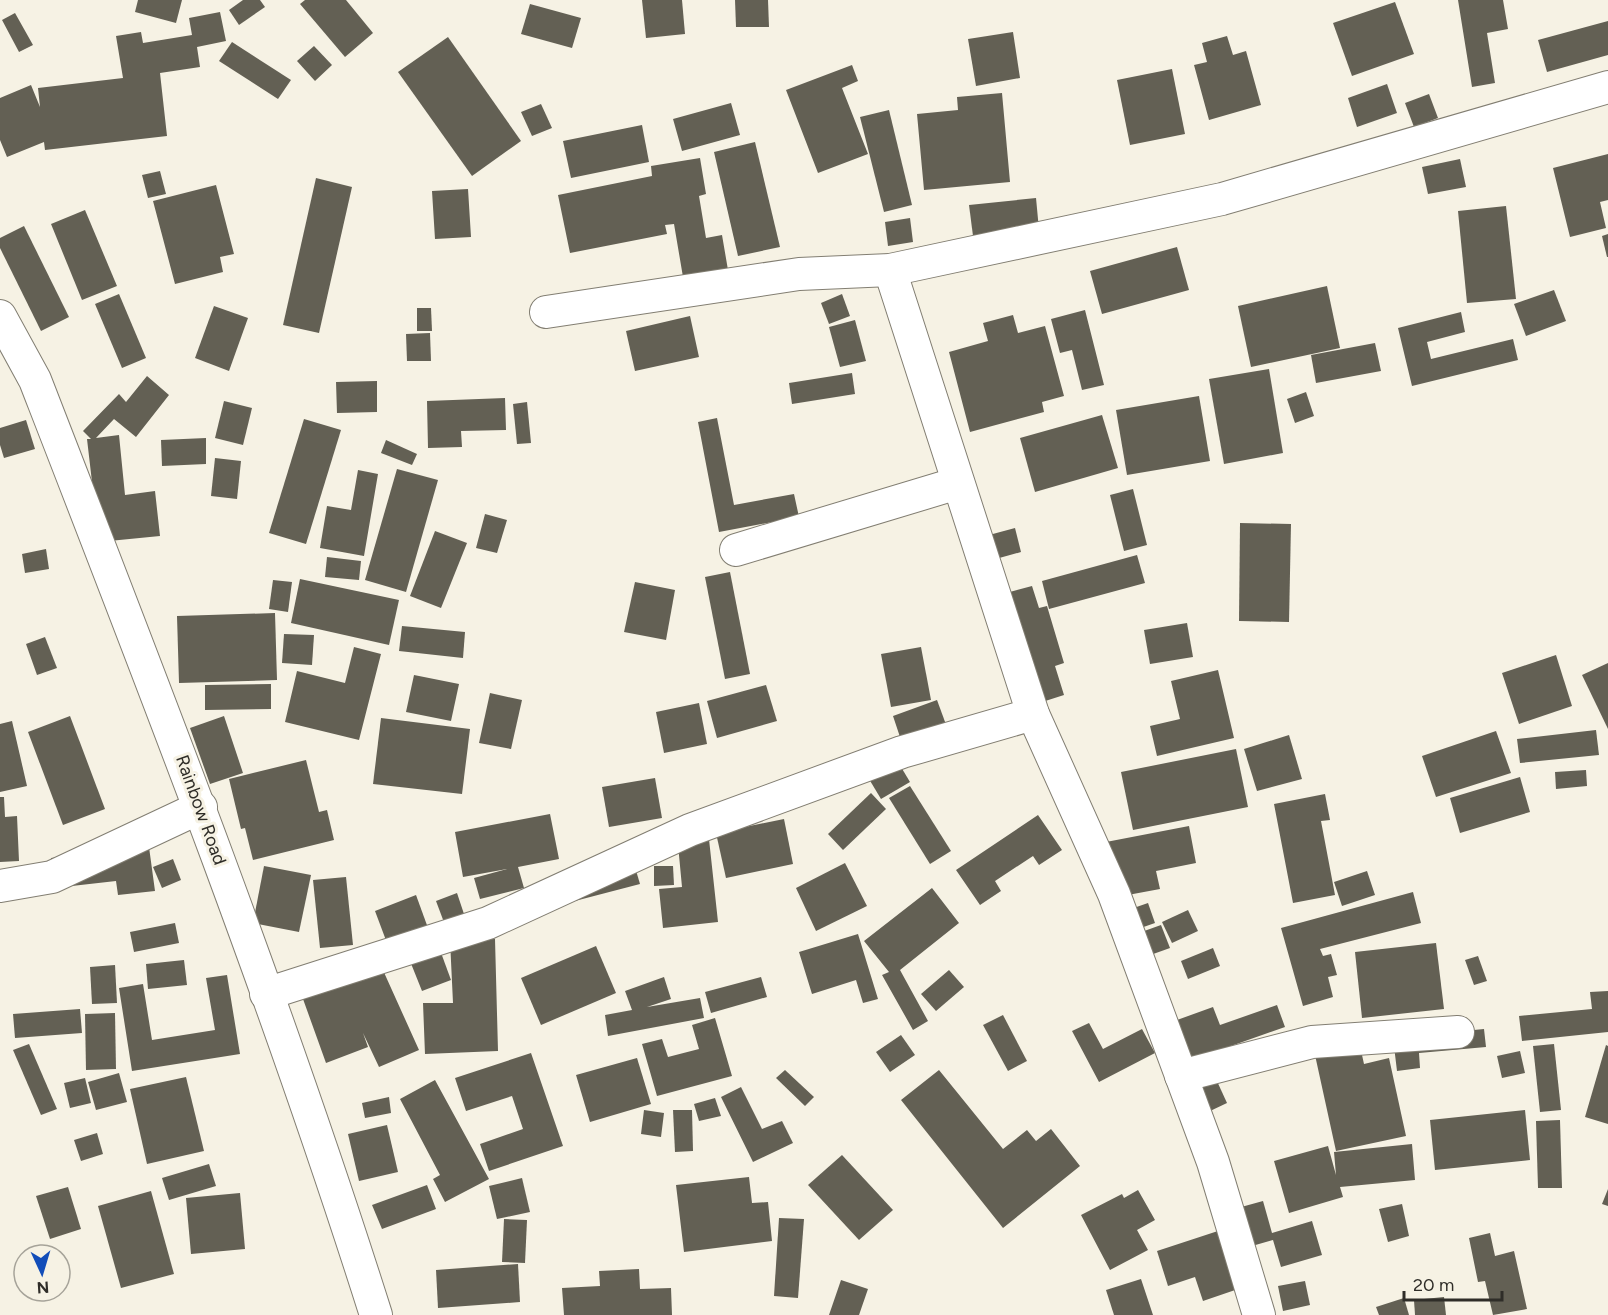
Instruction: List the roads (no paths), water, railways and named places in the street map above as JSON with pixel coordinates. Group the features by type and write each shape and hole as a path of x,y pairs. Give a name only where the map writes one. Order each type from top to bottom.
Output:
{"street":[{"path":"546,312 800,274 890,270 1222,198 1608,87"},
{"path":"890,270 1033,714 1114,894 1213,1162 1259,1315"},
{"name":"Rainbow Road","path":"0,316 35,380 201,807 376,1315"},
{"path":"736,550 958,483"},
{"path":"266,994 488,923 690,830 902,752 1033,714"},
{"path":"0,886 52,877 201,807"},
{"path":"1181,1076 1312,1042 1458,1032"}]}
